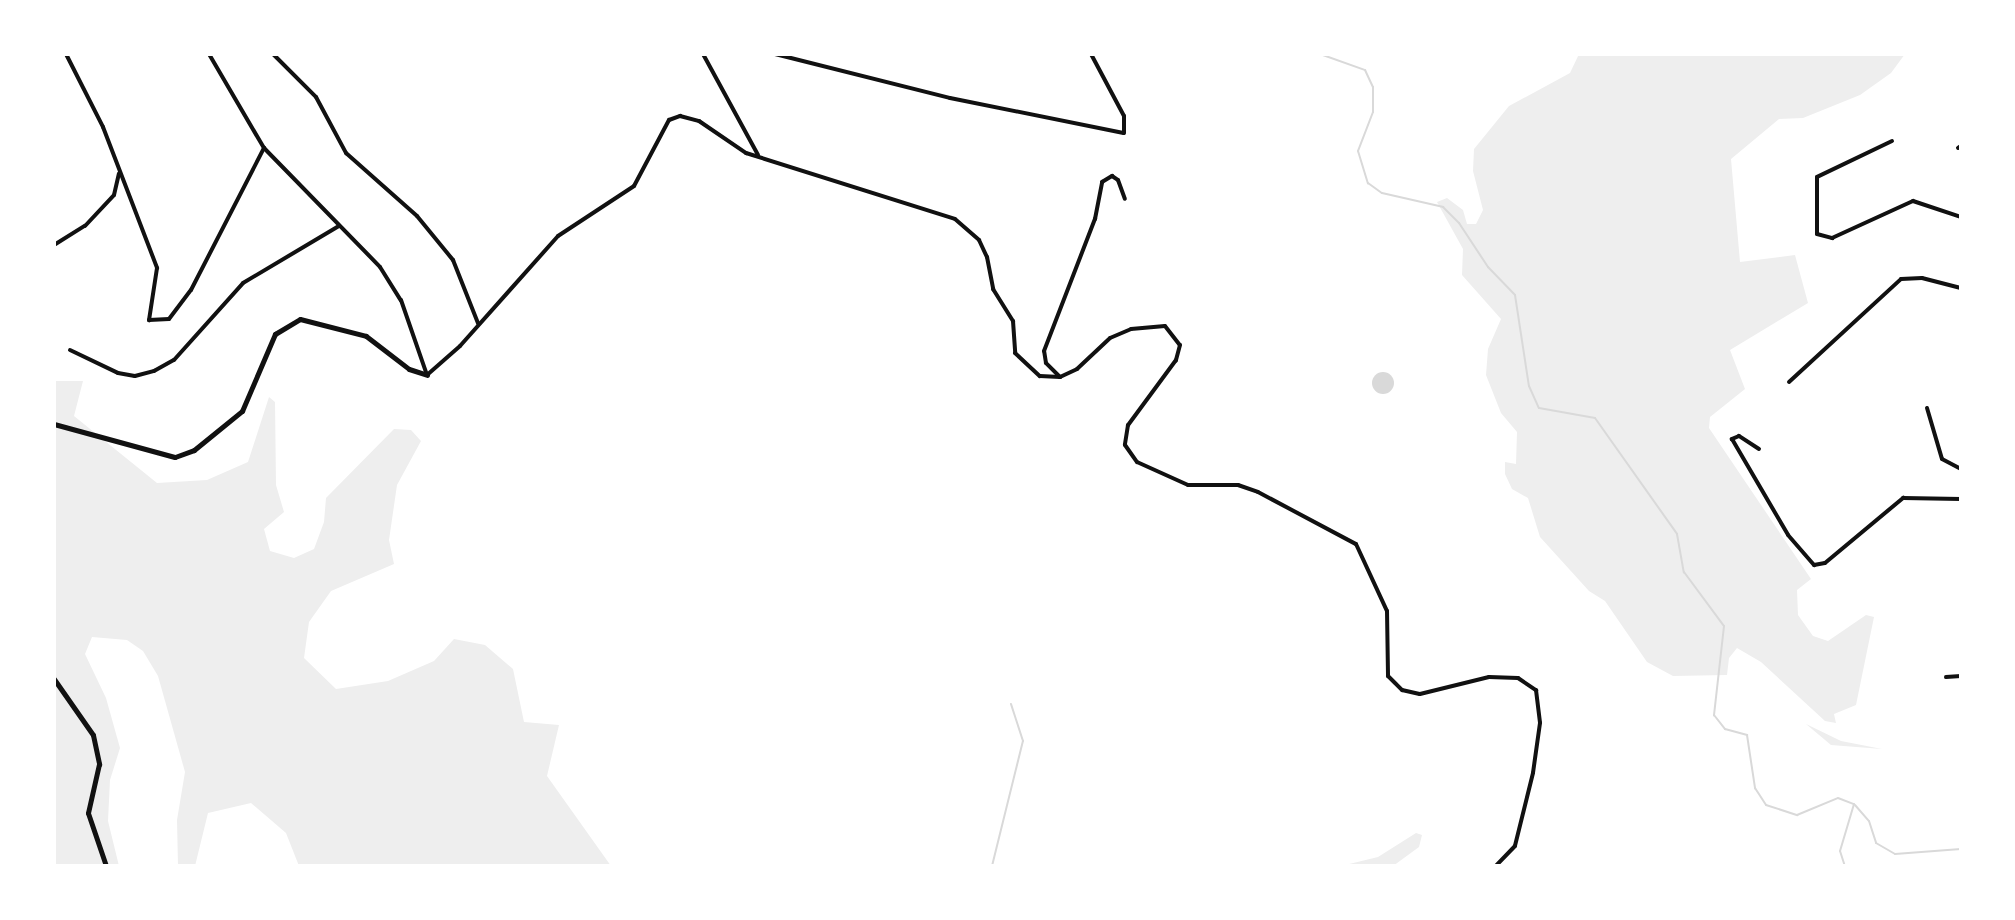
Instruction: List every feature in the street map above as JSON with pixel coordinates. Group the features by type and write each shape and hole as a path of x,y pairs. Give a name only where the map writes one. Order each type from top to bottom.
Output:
{"street":[{"path":"66,54 120,172 157,268 149,320 159,322 169,319 191,290 264,148"},
{"path":"209,54 264,148 380,267 401,300 427,375"},
{"path":"273,54 316,97 346,153 417,216 453,260 478,323"},
{"path":"703,54 760,157"},
{"path":"775,54 950,98 1124,133 1124,116 1091,54"},
{"path":"427,375 558,236 634,186 669,120 680,116 699,121 760,157 955,219 979,240 987,257 993,289 1013,321 1015,353 1040,376 1060,377 1077,369 1110,338 1131,329 1165,326 1180,345 1176,360 1128,425 1125,445 1137,462 1188,485 1238,485 1258,492 1356,544 1387,611 1388,676 1402,690 1420,694 1489,677 1529,683 1536,690 1540,723 1533,773 1515,846 1496,866"},
{"path":"1892,141 1817,177 1817,234 1832,238 1913,201 1961,217"},
{"path":"54,245 85,226 114,195 120,172"},
{"path":"1060,377 1046,363 1044,351 1095,219 1102,182 1112,176 1125,199"},
{"path":"70,350 118,373 135,376 154,371 174,360 243,283 339,226"},
{"path":"1789,382 1901,279 1922,278 1961,288"},
{"path":"54,424 175,457 194,450 242,411 275,334 300,319 366,336 409,369 427,375"},
{"path":"1927,408 1942,459 1961,469"},
{"path":"1759,449 1739,436 1732,439 1788,535 1814,565 1825,563 1903,498 1961,499"},
{"path":"1961,480 1961,488"},
{"path":"1946,677 1961,676"},
{"path":"54,679 93,735 99,764 88,813 106,866"}],"shaded area":[{"path":"1579,54 1905,54 1891,73 1860,95 1803,118 1779,119 1731,159 1740,262 1795,255 1808,303 1730,350 1745,389 1710,417 1709,428 1811,579 1797,590 1798,615 1813,636 1828,641 1866,615 1874,617 1856,705 1834,714 1836,723 1825,721 1761,662 1737,648 1729,658 1727,675 1673,676 1647,662 1605,601 1589,591 1540,537 1528,498 1512,489 1505,474 1505,462 1516,464 1517,432 1501,413 1486,375 1488,349 1501,319 1462,275 1463,249 1437,202 1447,198 1463,210 1467,224 1476,224 1483,210 1473,171 1474,149 1509,106 1570,73"},
{"path":"1383,372 1391,375 1394,383 1391,391 1383,394 1375,391 1372,383 1375,375"},
{"path":"54,381 83,381 74,416 157,483 207,480 248,462 269,397 275,402 276,485 284,512 264,529 270,551 294,558 314,549 324,522 326,498 394,429 411,430 421,441 397,485 389,540 394,564 331,591 309,622 304,658 336,689 388,681 434,661 454,639 485,645 513,669 524,722 559,725 547,776 611,866 299,866 286,833 251,803 208,813 195,866 178,866 177,820 185,772 158,676 143,651 127,640 92,637 85,654 106,698 120,748 110,780 108,821 119,866 54,866"},
{"path":"1806,724 1841,741 1882,749 1831,745"},
{"path":"1416,833 1422,835 1419,847 1393,866 1341,866 1378,857"}],"waterway":[{"path":"1320,54 1365,70 1373,87 1373,112 1358,151 1368,183 1382,193 1443,207 1459,223 1488,267 1515,295 1529,386 1539,408 1595,418 1677,534 1684,572 1724,626 1714,715 1725,729 1747,735 1755,788 1766,805 1797,815 1838,798 1854,804 1840,851 1845,866"},
{"path":"992,866 1023,741 1011,704"},
{"path":"1855,805 1869,821 1876,843 1895,854 1961,849"}]}
